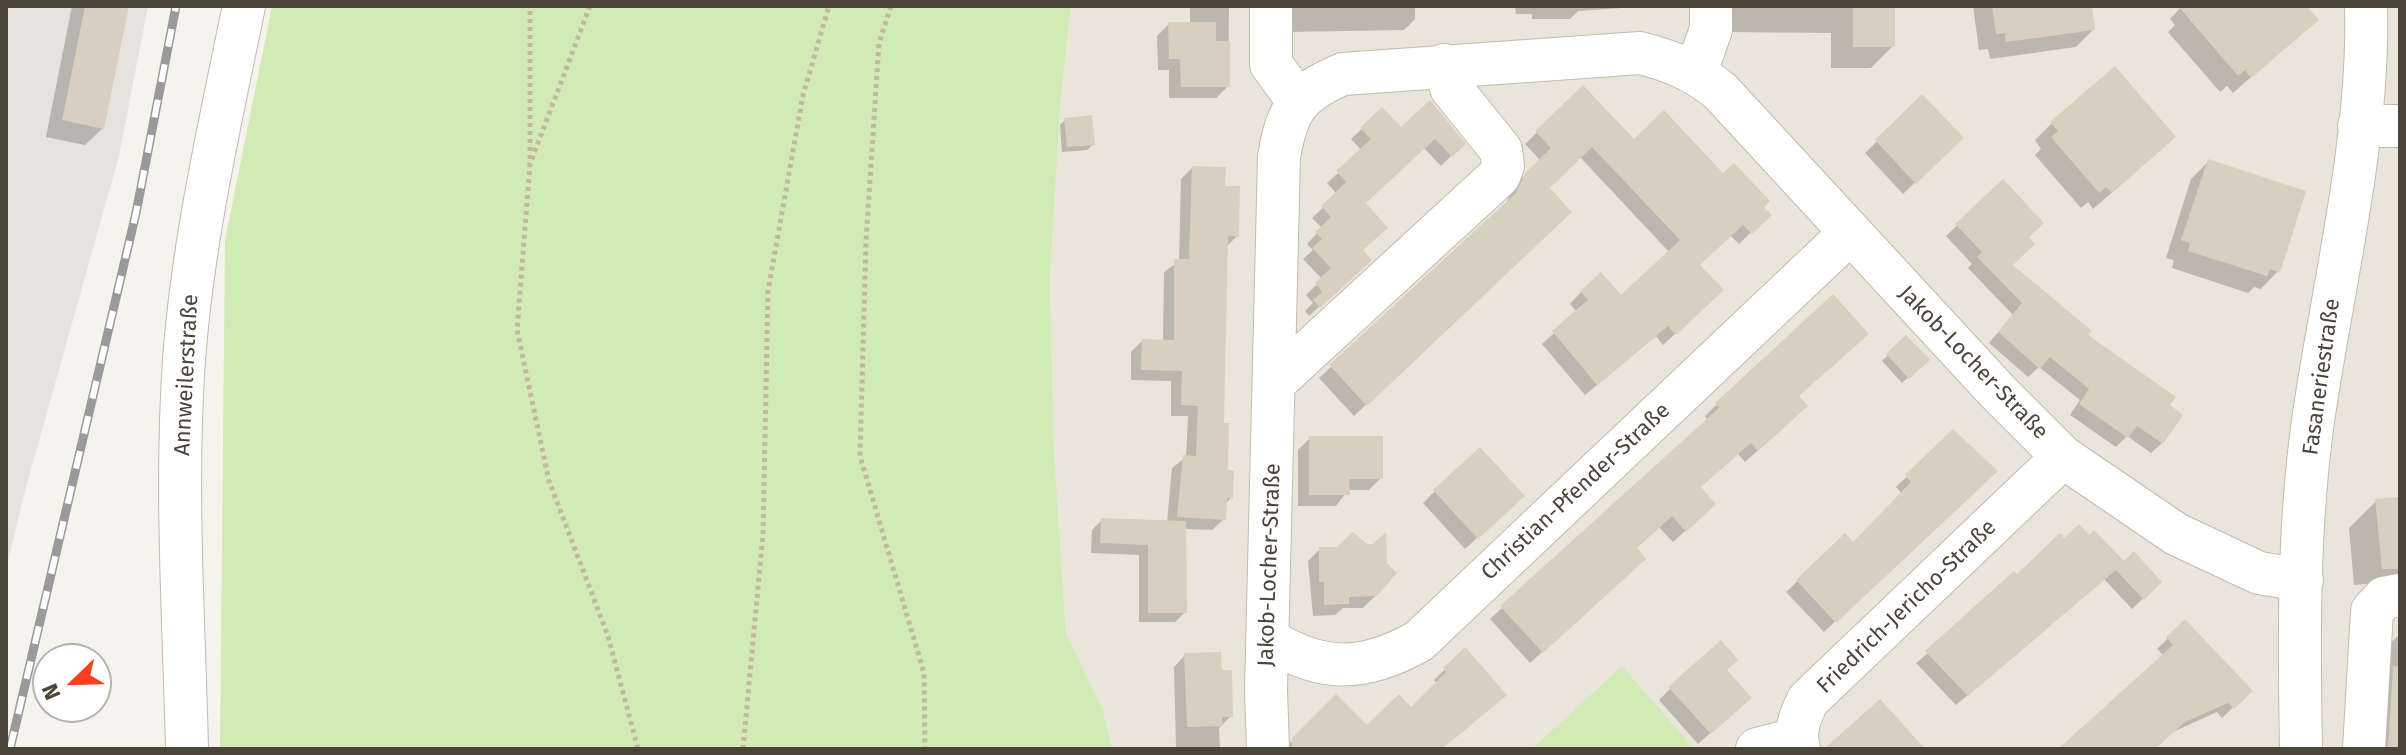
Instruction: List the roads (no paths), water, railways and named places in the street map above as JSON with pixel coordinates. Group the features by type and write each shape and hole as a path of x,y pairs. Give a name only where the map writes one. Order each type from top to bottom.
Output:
{"street":[{"name":"Annweilerstraße","path":"187,749 181,484 184,360 199,226 244,6"},
{"path":"1271,6 1271,64 1298,101"},
{"path":"1696,72 1711,29 1711,6"},
{"name":"Fasaneriestraße","path":"2301,749 2302,580 2312,425 2359,126 2366,6"},
{"name":"Jakob-Locher-Straße","path":"1268,749 1279,157 1285,124 1298,101 1321,84 1343,74 1640,53 1673,61 1696,72 1720,91 1997,391 2063,457 2176,534 2259,573 2302,580"},
{"path":"1275,382 1499,176 1503,166 1501,150 1451,88 1444,65"},
{"path":"2359,126 2400,126"},
{"name":"Christian-Pfender-Straße","path":"1269,640 1320,664 1358,665 1391,657 1419,641 1850,233"},
{"name":"Friedrich-Jericho-Straße","path":"1784,746 1808,700 2063,457"},
{"path":"2364,749 2372,611 2384,598 2400,595"}],"railway":[{"path":"10,749 136,213 176,6"}]}
